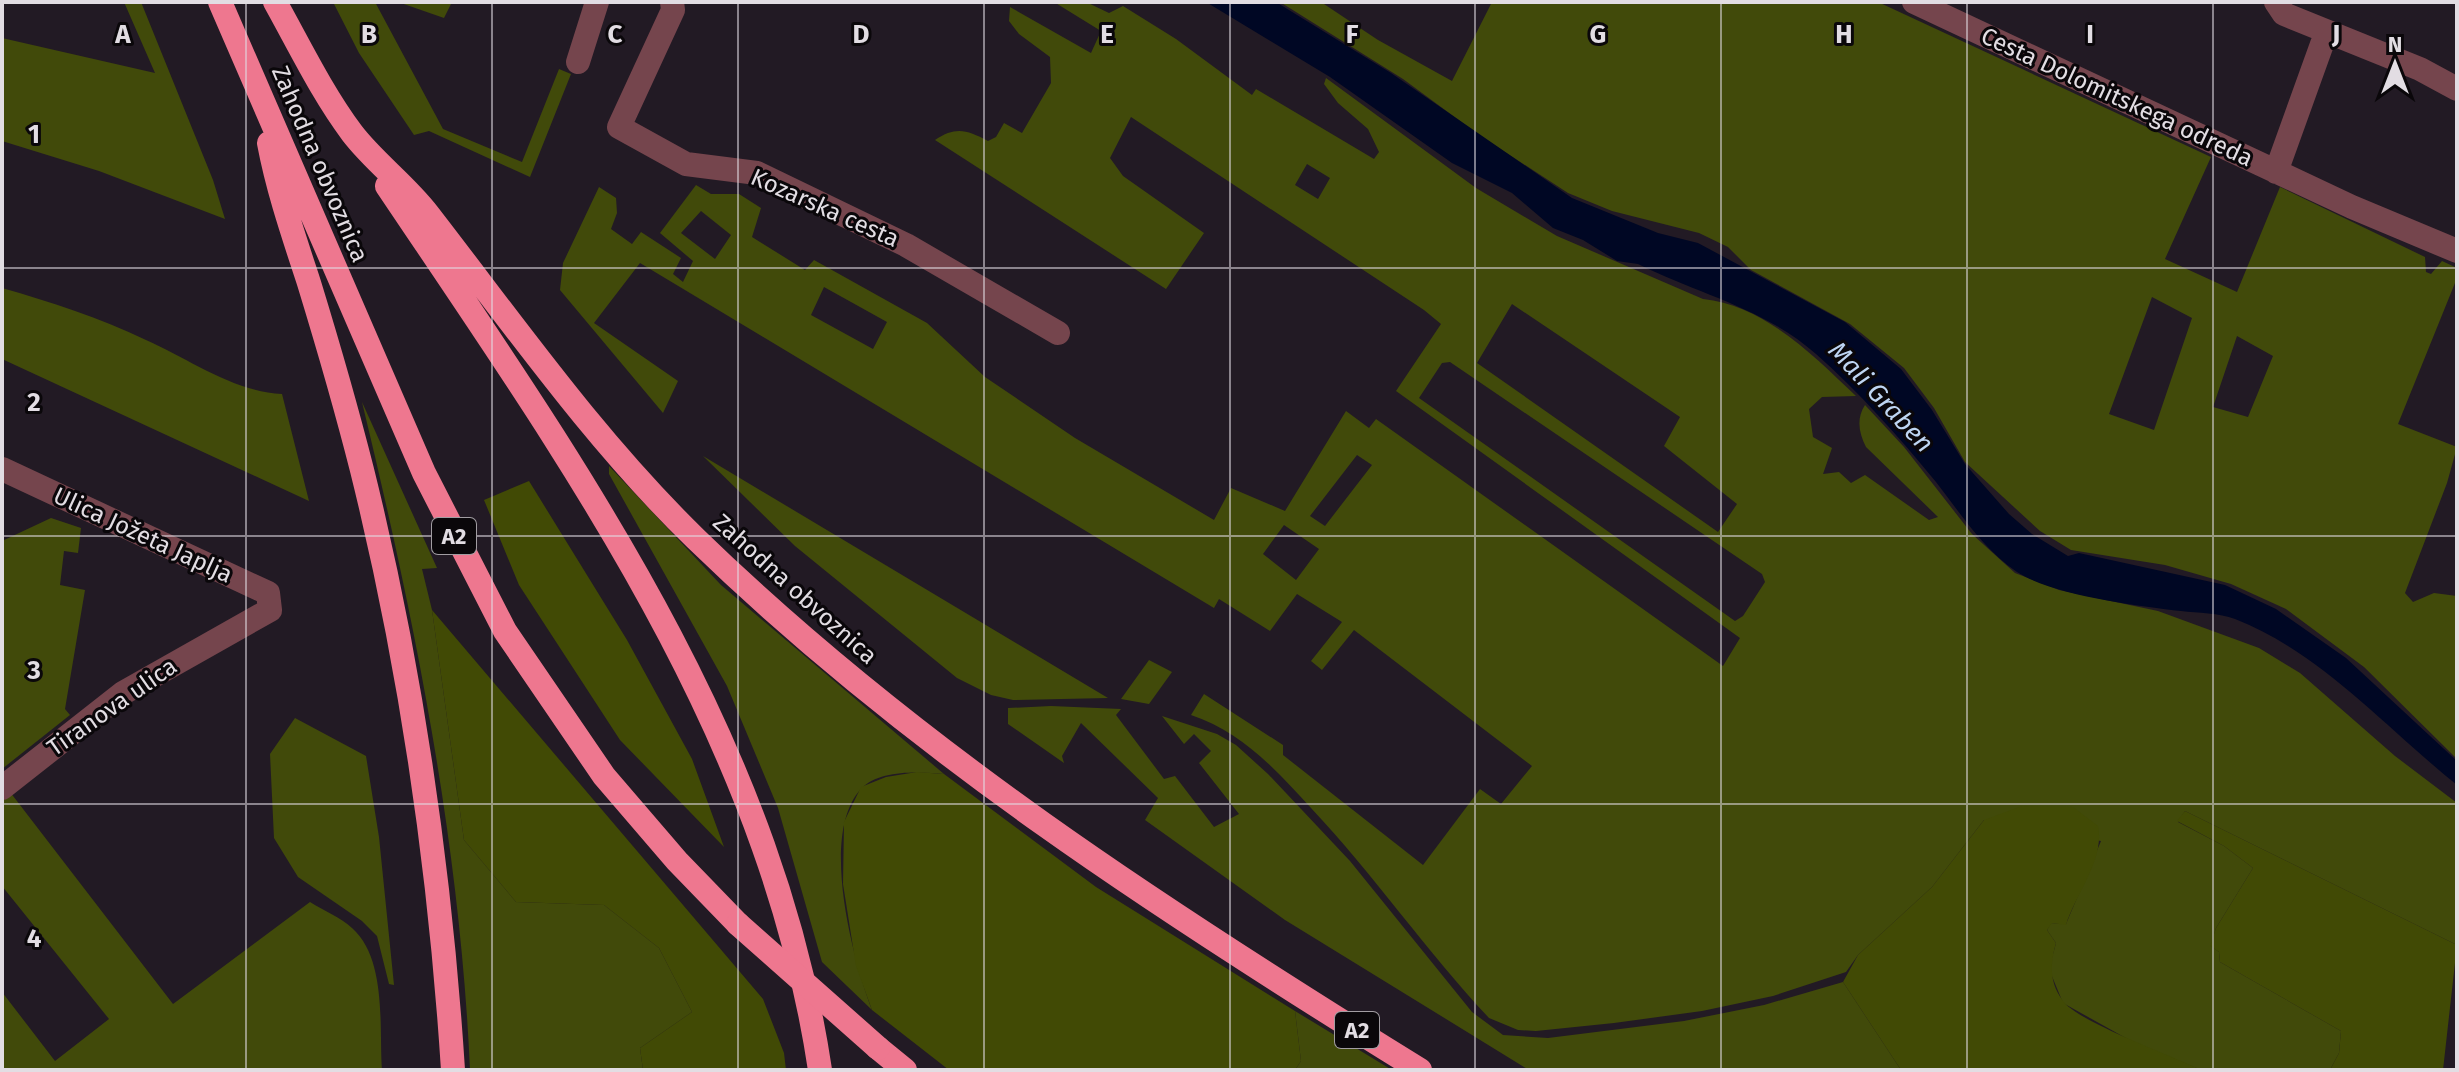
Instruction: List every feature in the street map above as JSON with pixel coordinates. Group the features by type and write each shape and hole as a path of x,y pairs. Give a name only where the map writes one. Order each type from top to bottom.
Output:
{"highway":[{"name":"Zahodna obvoznica","path":"220,2 424,473 505,631 604,776 738,924 905,1070"},
{"name":"Zahodna obvoznica","path":"275,2 352,134 426,211 507,320 648,489 779,616 913,727 1078,846 1420,1070"},
{"path":"259,94 282,200 346,410 393,607 427,806 441,921 453,1070"},
{"path":"352,134 577,472 635,566 690,670 738,778 777,889 804,988 820,1070"}],"street":[{"path":"578,62 597,2"},
{"name":"Kozarska cesta","path":"672,2 673,10 619,127 686,164 757,173 906,245 1058,333"},
{"name":"Cesta Dolomitskega odreda","path":"1914,2 2276,172 2457,251"},
{"path":"2276,2 2284,14 2420,69 2457,89"},
{"name":"Cesta Dolomitskega odreda","path":"2276,172 2326,33"},
{"name":"Ulica Jožeta Japlja","path":"2,469 268,593 270,610"},
{"name":"Tiranova ulica","path":"2,788 123,693 270,610"}],"green space":[{"path":"124,2 141,2 213,180 225,219 99,171 2,141 2,38 155,73"},
{"path":"333,2 375,2 443,129 522,162 559,69 571,74 530,177 429,131 414,135 359,53"},
{"path":"398,2 452,2 444,18"},
{"path":"1054,2 1086,2 1109,13 1123,6 1176,39 1252,95 1256,89 1374,159 1379,152 1368,129 1338,103 1324,84 1326,78 1476,188 1557,236 1703,299 1747,311 1805,349 1856,396 1822,397 1809,409 1813,437 1832,448 1823,474 1839,472 1851,483 1865,475 1929,520 1938,517 1866,447 1860,426 1865,405 1904,447 1972,534 2015,573 2059,590 2158,611 2259,648 2300,673 2395,756 2457,803 2457,945 2185,811 2178,822 2224,846 2253,868 2216,928 2211,946 2219,952 2220,962 2341,1031 2339,1053 2330,1070 2201,1070 2133,1042 2063,1003 2049,969 2056,943 2047,930 2051,923 2066,924 2101,841 1984,820 1932,887 1858,955 1846,972 1773,996 1702,1011 1614,1023 1536,1031 1518,1030 1489,1018 1285,780 1242,742 1191,715 1204,694 1283,745 1283,755 1423,865 1480,789 1501,804 1532,766 1354,630 1322,670 1311,661 1342,622 1297,594 1270,631 1219,599 1214,608 640,263 594,323 678,381 663,413 560,290 563,263 599,187 616,198 617,213 611,229 632,244 641,232 681,258 673,274 683,282 693,261 660,233 696,185 711,194 739,194 761,208 752,237 805,270 814,260 927,323 985,377 1075,438 1214,520 1231,488 1285,511 1346,411 1369,428 1376,419 1723,666 1740,638 1396,391 1441,324 1424,310 1131,117 1110,158 1123,176 1204,233 1166,289 935,140 962,131 988,141 996,137 1004,123 1022,133 1051,83 1050,57 1019,34 1009,21 1010,7 1091,53 1101,31","holes":["1307,164 1330,178 1318,199 1295,185","701,211 731,235 715,259 681,233","824,287 887,322 873,349 811,315","1512,304 1680,417 1664,446 1737,504 1718,532 1477,363","1450,362 1762,574 1765,582 1743,616 1735,621 1419,398 1442,363","1357,455 1372,465 1325,526 1310,516","1284,525 1319,549 1296,580 1263,554"]},
{"path":"1280,2 1321,2 1378,40 1452,81 1492,2 1878,2 2211,157 2165,259 2237,292 2280,187 2425,257 2426,272 2431,274 2442,261 2457,268 2457,278 2398,424 2457,447 2447,483 2405,593 2413,602 2434,593 2457,596 2457,759 2364,667 2286,609 2231,584 2165,565 2071,550 2040,531 1965,462 1934,408 1904,368 1850,324 1751,270 1728,247 1699,233 1612,211 1568,193 1479,135 1403,79","holes":["2152,297 2192,318 2154,430 2109,414","2237,336 2273,356 2248,417 2213,407"]},
{"path":"2,288 111,325 229,381 282,394 309,501 2,359"},
{"path":"362,402 437,568 422,569 432,610 464,840 516,902 604,905 659,948 692,1012 640,1048 643,1070 470,1070 456,901 432,733 400,567"},
{"path":"703,456 1108,698 1013,700 991,695 957,678 795,546"},
{"path":"609,466 721,585 944,774 901,773 878,778 861,789 849,809 842,835 844,897 856,960 872,1010 822,962 778,808 727,686 609,474"},
{"path":"529,481 627,640 692,759 724,847 620,740 519,585 484,500"},
{"path":"51,518 81,528 78,553 64,551 60,585 85,590 65,709 70,715 2,769 2,541"},
{"path":"432,610 763,999 784,1053 786,1070 643,1070 640,1048 692,1012 659,948 604,905 516,902 464,840"},
{"path":"1149,660 1172,672 1149,704 1121,699"},
{"path":"1008,708 1121,709 1116,715 1164,779 1175,776 1214,827 1239,814 1199,763 1211,751 1194,734 1184,744 1162,716 1217,734 1236,745 1268,774 1350,861 1472,1012 1503,1035 1548,1038 1684,1021 1764,1005 1843,982 1901,1070 1529,1070 1285,920 1145,820 1158,798 1081,723 1062,756 1064,763 1008,724"},
{"path":"295,718 366,756 379,837 394,985 389,984 377,936 362,921 298,877 274,838 270,754"},
{"path":"917,772 944,774 1096,887 1295,1011 1301,1061 1295,1070 949,1070 872,1010 856,966 843,884 844,822 861,787 886,777"},
{"path":"10,792 173,1004 310,902 347,924 363,941 376,975 382,1070 2,1070 2,992 55,1061 109,1019 2,886 2,800"},
{"path":"2022,806 2073,807 2098,826 2094,863 2066,925 2052,923 2047,930 2056,943 2052,973 2063,1001 2087,1019 2201,1070 1901,1070 1843,982 1858,955 1932,887 1984,820"},
{"path":"2185,811 2457,945 2443,1070 2330,1070 2339,1053 2341,1031 2220,962 2219,952 2210,946 2216,928 2253,868 2224,846 2177,821"},
{"path":"1295,1011 1392,1070 1295,1070 1301,1061"}],"water":[{"name":"Mali Graben","path":"1206,2 1276,2 1391,73 1572,198 1658,233 1698,243 1845,322 1901,369 1932,410 1965,464 2009,514 2032,534 2068,556 2079,553 2225,585 2276,609 2346,658 2457,761 2457,785 2324,671 2266,633 2222,616 2073,593 2017,572 1983,541 1922,465 1863,399 1796,338 1753,313 1638,264 1617,261 1583,240 1553,228 1512,193 1452,163 1330,77"}]}
